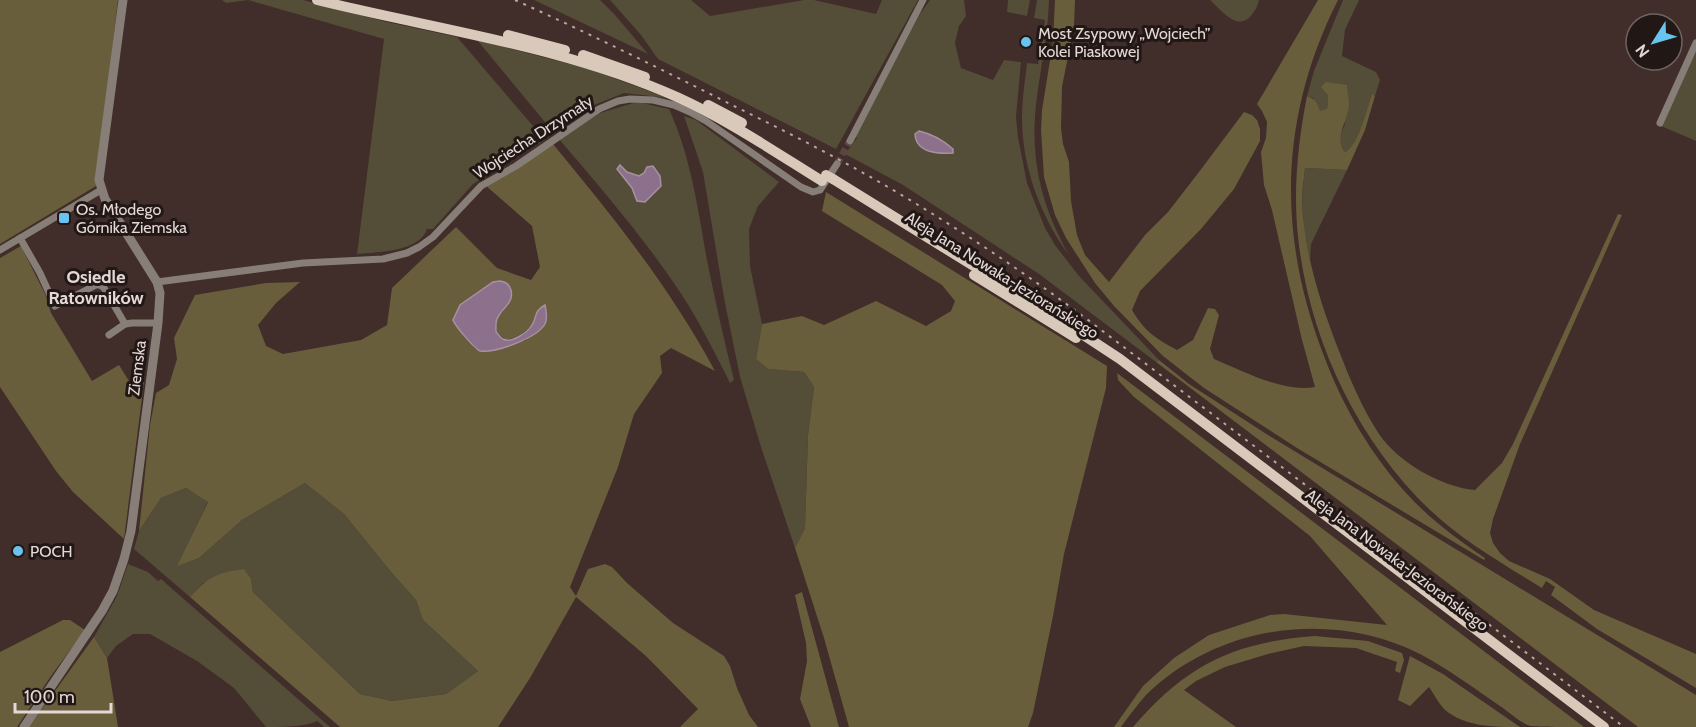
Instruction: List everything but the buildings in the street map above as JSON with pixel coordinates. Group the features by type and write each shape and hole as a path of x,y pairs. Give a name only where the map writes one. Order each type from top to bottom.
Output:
{"main road":[{"name":"Aleja Jana Nowaka-Jeziorańskiego","path":"317,0 534,49 601,68 701,109 828,180 1053,315 1120,359 1604,727"},
{"name":"Aleja Jana Nowaka-Jeziorańskiego","path":"349,0 536,42 591,57 678,90 726,114 1116,365 1593,727"}],"street":[{"name":"Ziemska","path":"24,727 102,610 124,559 131,531 160,293 157,282 101,190 99,173 123,0"},
{"path":"850,141 923,0"},
{"path":"1660,123 1696,43"},
{"name":"Wojciecha Drzymały","path":"157,282 303,263 383,258 407,253 433,237 481,186 509,170 593,112 624,100 643,98 674,105 690,112 809,191 820,190 837,165"},
{"path":"0,250 101,190"},
{"path":"21,238 55,306 100,285 126,324"},
{"path":"109,334 126,324 158,323"}],"shaded area":[{"path":"0,0 118,0 96,186 0,244"},
{"path":"222,0 248,0 226,3"},
{"path":"248,0 303,0 457,37 545,140 473,184 433,229 427,229 423,237 416,242 397,249 357,254 384,39"},
{"path":"534,0 600,0 648,54"},
{"path":"610,0 691,0 710,16 804,0 814,0 876,14 882,0 918,0 836,149 658,59 641,35"},
{"path":"930,0 964,0 966,16 959,26 955,43 961,68 993,80 1004,60 1021,62 1016,117 1018,137 1027,183 1045,228 1079,276 1159,360 1156,362 1039,274 903,185 845,154 857,138 855,136 920,14"},
{"path":"1008,0 1030,0 1027,16 1007,12"},
{"path":"1037,0 1049,0 1046,40 1036,105 1037,164 1045,201 1069,255 1041,207 1025,154 1022,104 1027,63 1038,64 1045,20 1034,18"},
{"path":"1055,0 1075,0 1074,26 1062,87 1061,128 1069,162 1071,201 1077,235 1085,255 1109,282 1145,235 1168,212 1244,112 1252,115 1257,120 1260,129 1260,141 1234,189 1201,229 1140,291 1132,310 1151,334 1177,350 1193,340 1208,308 1215,309 1219,315 1210,349 1214,359 1264,380 1303,388 1315,387 1264,185 1261,152 1266,138 1267,122 1257,104 1318,0 1338,0 1319,44 1304,88 1295,132 1291,176 1292,221 1298,266 1309,311 1340,394 1370,447 1395,480 1426,513 1485,558 1484,560 1297,448 1204,388 1163,356 1095,283 1066,238 1055,215 1044,177 1042,110 1053,42"},
{"path":"1210,0 1259,0 1248,19 1236,21"},
{"path":"1343,0 1359,0 1345,30 1342,56 1376,72 1380,80 1375,96 1372,95 1358,135 1345,152 1340,142 1345,124 1328,95 1329,106 1320,112 1313,98 1307,96 1314,71"},
{"path":"477,40 589,69 668,98 624,93 594,105 571,118 554,133"},
{"path":"1696,51 1696,141 1661,126"},
{"path":"1326,82 1347,85 1349,105 1340,142 1345,152 1358,135 1372,94 1375,96 1365,130 1347,170 1305,168 1302,196 1303,220 1314,277 1325,314 1343,362 1379,434 1397,454 1409,463 1448,484 1475,490 1502,463 1513,444 1618,214 1622,215 1520,444 1490,533 1493,543 1509,561 1550,579 1594,610 1696,654 1696,688 1597,629 1551,595 1555,587 1546,581 1542,588 1456,532 1430,510 1404,482 1380,452 1359,419 1340,385 1325,349 1304,275 1298,237 1296,184 1307,96 1316,102 1320,111 1326,109 1328,95 1321,87"},
{"path":"637,102 669,109 677,127 693,183 710,275 734,380 730,383 689,306 659,262 559,139 600,113"},
{"path":"684,116 696,120 779,182 758,206 749,229 750,266 762,324 756,359 768,369 804,372 814,387 808,435 805,528 795,548 740,377 703,172"},
{"path":"919,131 941,140 953,149 953,153 924,149 916,140 915,134"},
{"path":"553,144 660,281 715,371 671,348 660,356 662,373 634,414 618,467 570,587 576,596 588,569 605,564 612,567 673,623 724,656 749,715 758,727 680,727 698,709 646,656 576,597 530,678 498,727 340,727 190,597 214,577 244,569 251,579 253,592 360,694 392,701 446,694 478,671 423,620 416,600 344,514 305,483 242,520 199,558 177,566 208,502 186,488 161,498 139,531 150,425 156,393 169,385 177,359 174,338 195,295 266,283 300,282 276,303 258,325 266,346 283,354 361,340 387,325 392,288 456,227 497,268 531,280 540,267 532,226 485,185 502,178","holes":["493,282 504,310 496,319 496,332 506,340 521,334 533,324 526,340 495,349 478,350 473,347 453,320 460,305"]},
{"path":"620,165 627,172 639,176 647,167 653,166 660,176 661,186 645,202 637,201 632,188 617,169"},
{"path":"1305,168 1347,170 1311,244 1310,261 1304,229 1302,198"},
{"path":"826,192 1107,366 1106,388 1064,554 1033,713 1028,727 849,727 795,548 805,528 808,435 814,387 804,372 768,369 756,359 762,324 802,316 824,325 876,301 926,326 951,311 955,301 942,285 822,211"},
{"path":"21,246 46,296 51,313 92,381 119,365 129,381 144,382 124,539 73,492 56,471 0,387 0,258"},
{"path":"500,281 508,285 512,294 510,302 496,320 496,332 503,339 515,339 527,331 536,314 545,305 546,322 541,329 516,344 496,350 480,351 474,347 453,320 460,305 493,282"},
{"path":"1159,360 1189,384 1268,435 1696,695 1696,727 1638,727 1156,362"},
{"path":"1117,373 1584,727 1530,726 1451,672 1420,654 1386,640 1350,632 1313,629 1277,631 1241,639 1207,653 1175,671 1146,695 1121,727 1114,727 1143,686 1174,658 1209,635 1270,615 1284,614 1387,625 1310,536 1134,397 1118,380"},
{"path":"305,483 344,514 416,600 423,620 478,671 446,694 392,701 360,694 253,592 251,579 203,583 190,597 134,549 139,531 161,498 186,488 208,501 178,565 199,558 242,520"},
{"path":"128,564 148,572 158,581 161,579 330,727 324,727 317,721 300,726 266,727 234,688 197,661 150,634 133,634 116,646 107,658 94,637 117,596"},
{"path":"802,592 839,727 811,727 800,699 807,661 806,643 795,595"},
{"path":"63,620 70,620 85,630 17,727 0,727 0,652"},
{"path":"1315,636 1368,641 1402,653 1404,660 1400,673 1395,671 1397,662 1356,648 1304,646 1225,667 1196,681 1184,690 1236,727 1133,727 1172,687 1214,660 1260,644"},
{"path":"94,637 107,658 118,727 29,727"},
{"path":"1410,656 1443,674 1520,727 1490,726 1462,720 1445,710 1429,687 1410,706 1398,700"}],"tunnel":[{"path":"837,164 850,141"}],"railway":[{"path":"515,0 626,52 809,144 881,183 1020,271 1100,329 1624,727"}],"place":[{"name":"Most Zsypowy „Wojciech” Kolei Piaskowej","path":"1026,42"},
{"name":"Os. Młodego Górnika Ziemska","path":"64,218"},
{"name":"POCH","path":"18,551"}],"district":[{"name":"Osiedle Ratowników","path":"96,287"}]}
